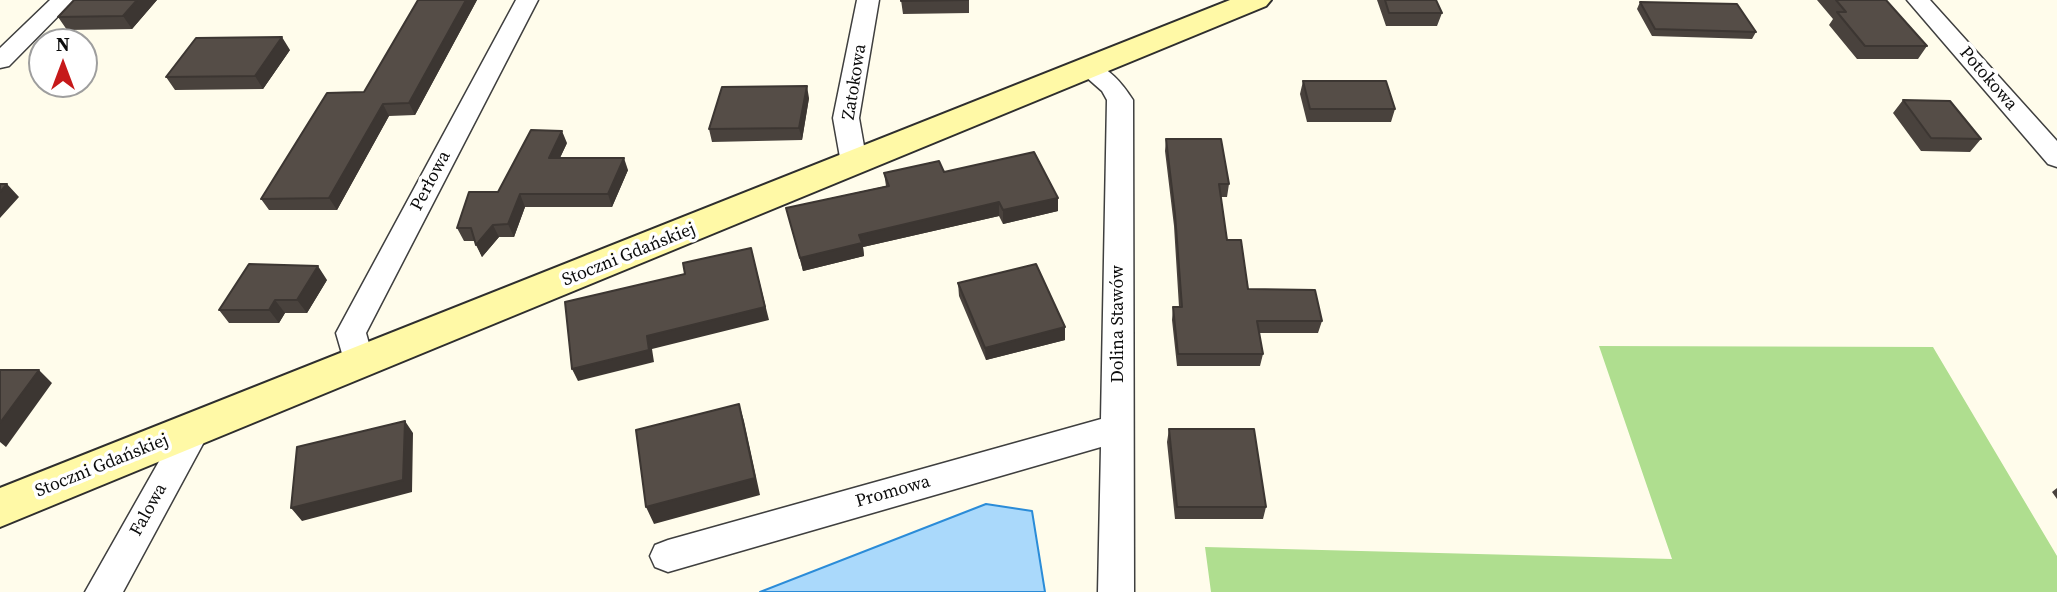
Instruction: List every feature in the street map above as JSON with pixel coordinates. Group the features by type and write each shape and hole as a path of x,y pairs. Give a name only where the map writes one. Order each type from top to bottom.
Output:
{"street":[{"path":"0,61 63,0"},
{"name":"Perłowa","path":"359,365 351,333 527,0"},
{"name":"Zatokowa","path":"854,163 846,118 868,0"},
{"name":"Stoczni Gdańskiej","path":"0,508 1256,0"},
{"name":"Potokowa","path":"1918,0 2057,158"},
{"name":"Dolina Stawów","path":"1089,69 1111,86 1120,100 1116,592"},
{"name":"Promowa","path":"668,556 1118,428"},
{"name":"Falowa","path":"103,592 195,429"}],"green space":[{"path":"1599,346 1933,347 2057,556 2057,592 1211,592 1205,547 1672,559"}],"water":[{"path":"986,504 1032,511 1045,592 760,592"}],"building":[{"path":"74,0 137,0 123,16 58,17"},
{"path":"418,0 466,0 409,103 383,104 329,198 261,199 327,93 364,92"},
{"path":"901,0 968,0 901,1"},
{"path":"1385,0 1436,0 1442,13 1389,13"},
{"path":"1836,0 1886,0 1927,46 1865,46 1837,12 1846,12"},
{"path":"1640,2 1737,4 1756,32 1655,29"},
{"path":"282,37 255,76 166,77 196,38"},
{"path":"1303,81 1386,81 1395,109 1310,109"},
{"path":"807,86 799,128 709,129 722,87"},
{"path":"1903,100 1950,101 1981,139 1931,138"},
{"path":"531,130 562,131 549,158 624,158 608,194 520,194 508,224 493,225 476,245 471,228 457,228 469,192 498,192"},
{"path":"1166,139 1221,139 1229,184 1219,184 1227,240 1241,240 1248,289 1315,290 1322,321 1257,321 1263,354 1178,354 1173,307 1182,307"},
{"path":"1034,152 1058,198 1003,210 999,202 859,235 862,243 800,258 786,208 889,186 884,173 939,161 944,172"},
{"path":"751,248 765,307 647,336 649,350 572,369 565,302 685,274 683,263"},
{"path":"249,264 318,266 297,300 275,300 269,310 219,310"},
{"path":"1036,264 1065,327 985,348 958,283"},
{"path":"0,370 39,370 0,423"},
{"path":"739,404 755,478 646,507 636,430"},
{"path":"405,421 403,480 291,508 297,447"},
{"path":"1169,429 1254,429 1266,507 1177,507"}]}
